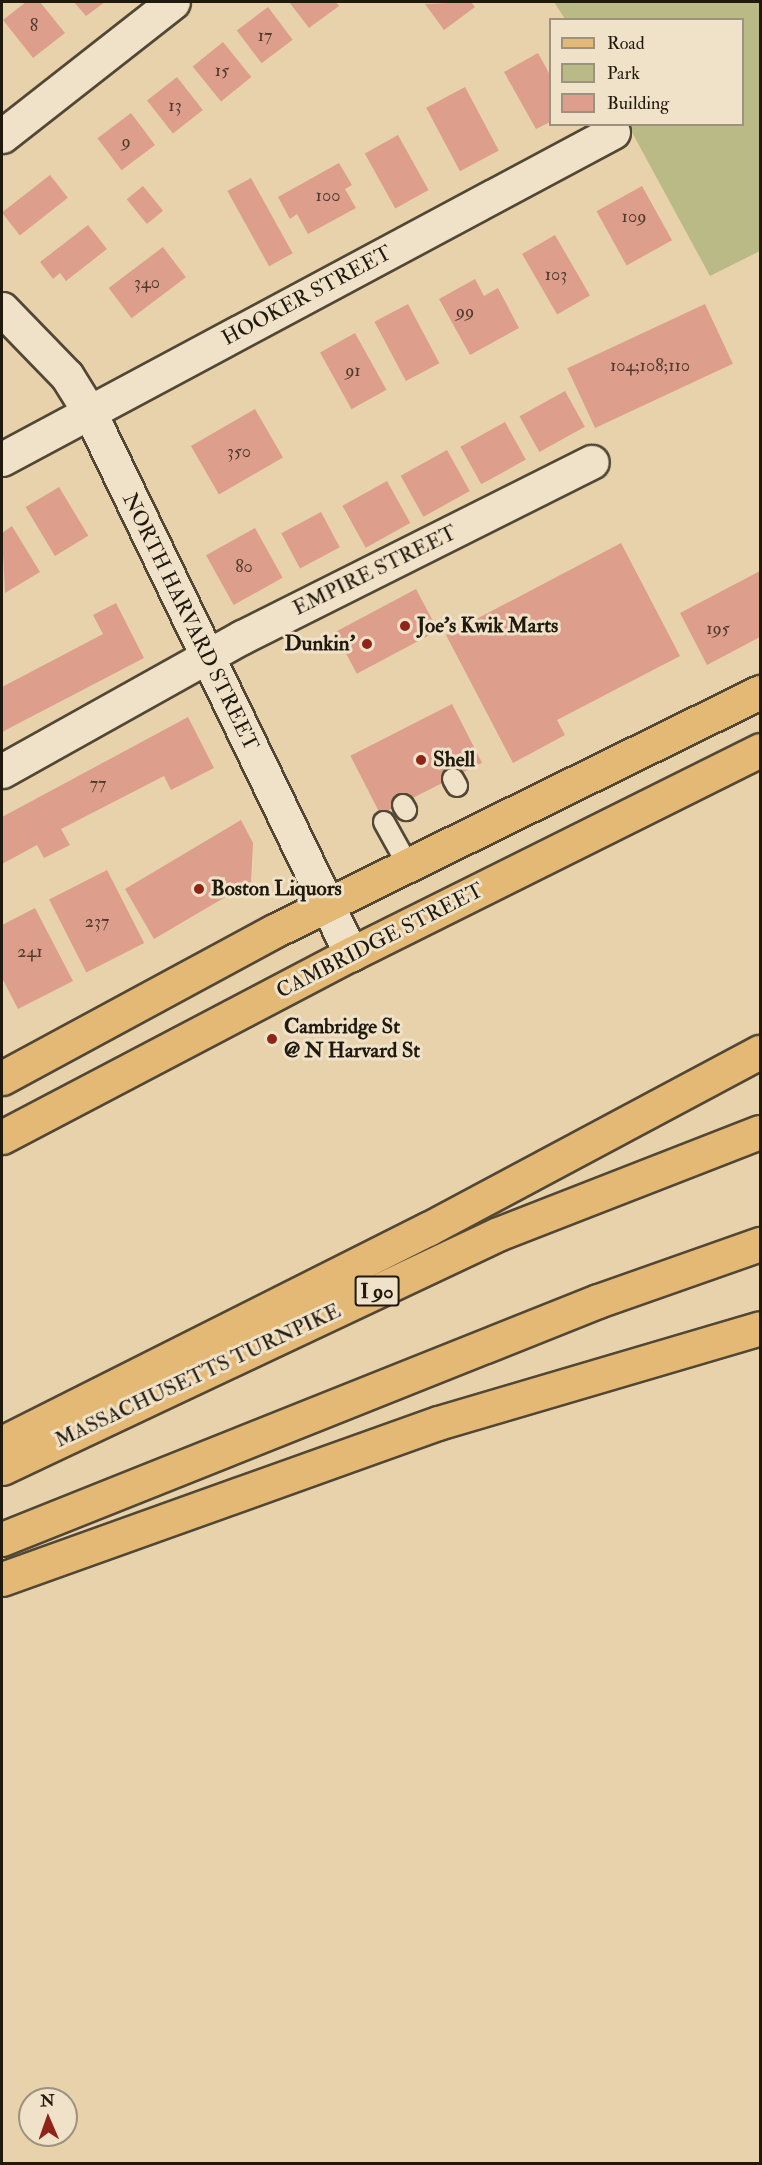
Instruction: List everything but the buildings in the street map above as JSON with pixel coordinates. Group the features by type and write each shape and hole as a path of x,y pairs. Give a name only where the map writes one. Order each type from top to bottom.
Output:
{"main road":[{"path":"2,1078 327,906 760,692"},
{"name":"CAMBRIDGE STREET","path":"2,1137 351,954 760,750"},
{"path":"2,1443 428,1229 760,1052"},
{"name":"MASSACHUSETTS TURNPIKE","path":"2,1468 498,1234 760,1132"},
{"path":"2,1539 598,1301 760,1244"},
{"path":"2,1579 438,1423 760,1328"}],"street":[{"path":"2,136 173,2"},
{"name":"HOOKER STREET","path":"2,459 613,132"},
{"name":"NORTH HARVARD STREET","path":"2,309 67,376 90,413 351,954"},
{"name":"EMPIRE STREET","path":"2,771 207,657 592,462"}],"lane":[{"path":"384,822 409,867"}],"green space":[{"path":"554,2 760,2 760,251 710,276 629,126 744,126 744,18 564,18"}],"place":[{"name":"Joe's Kwik Marts","path":"405,626"},
{"name":"Dunkin'","path":"367,644"},
{"name":"Shell","path":"421,760"},
{"name":"Boston Liquors","path":"199,889"},
{"name":"Cambridge St @ N Harvard St","path":"272,1039"}]}
